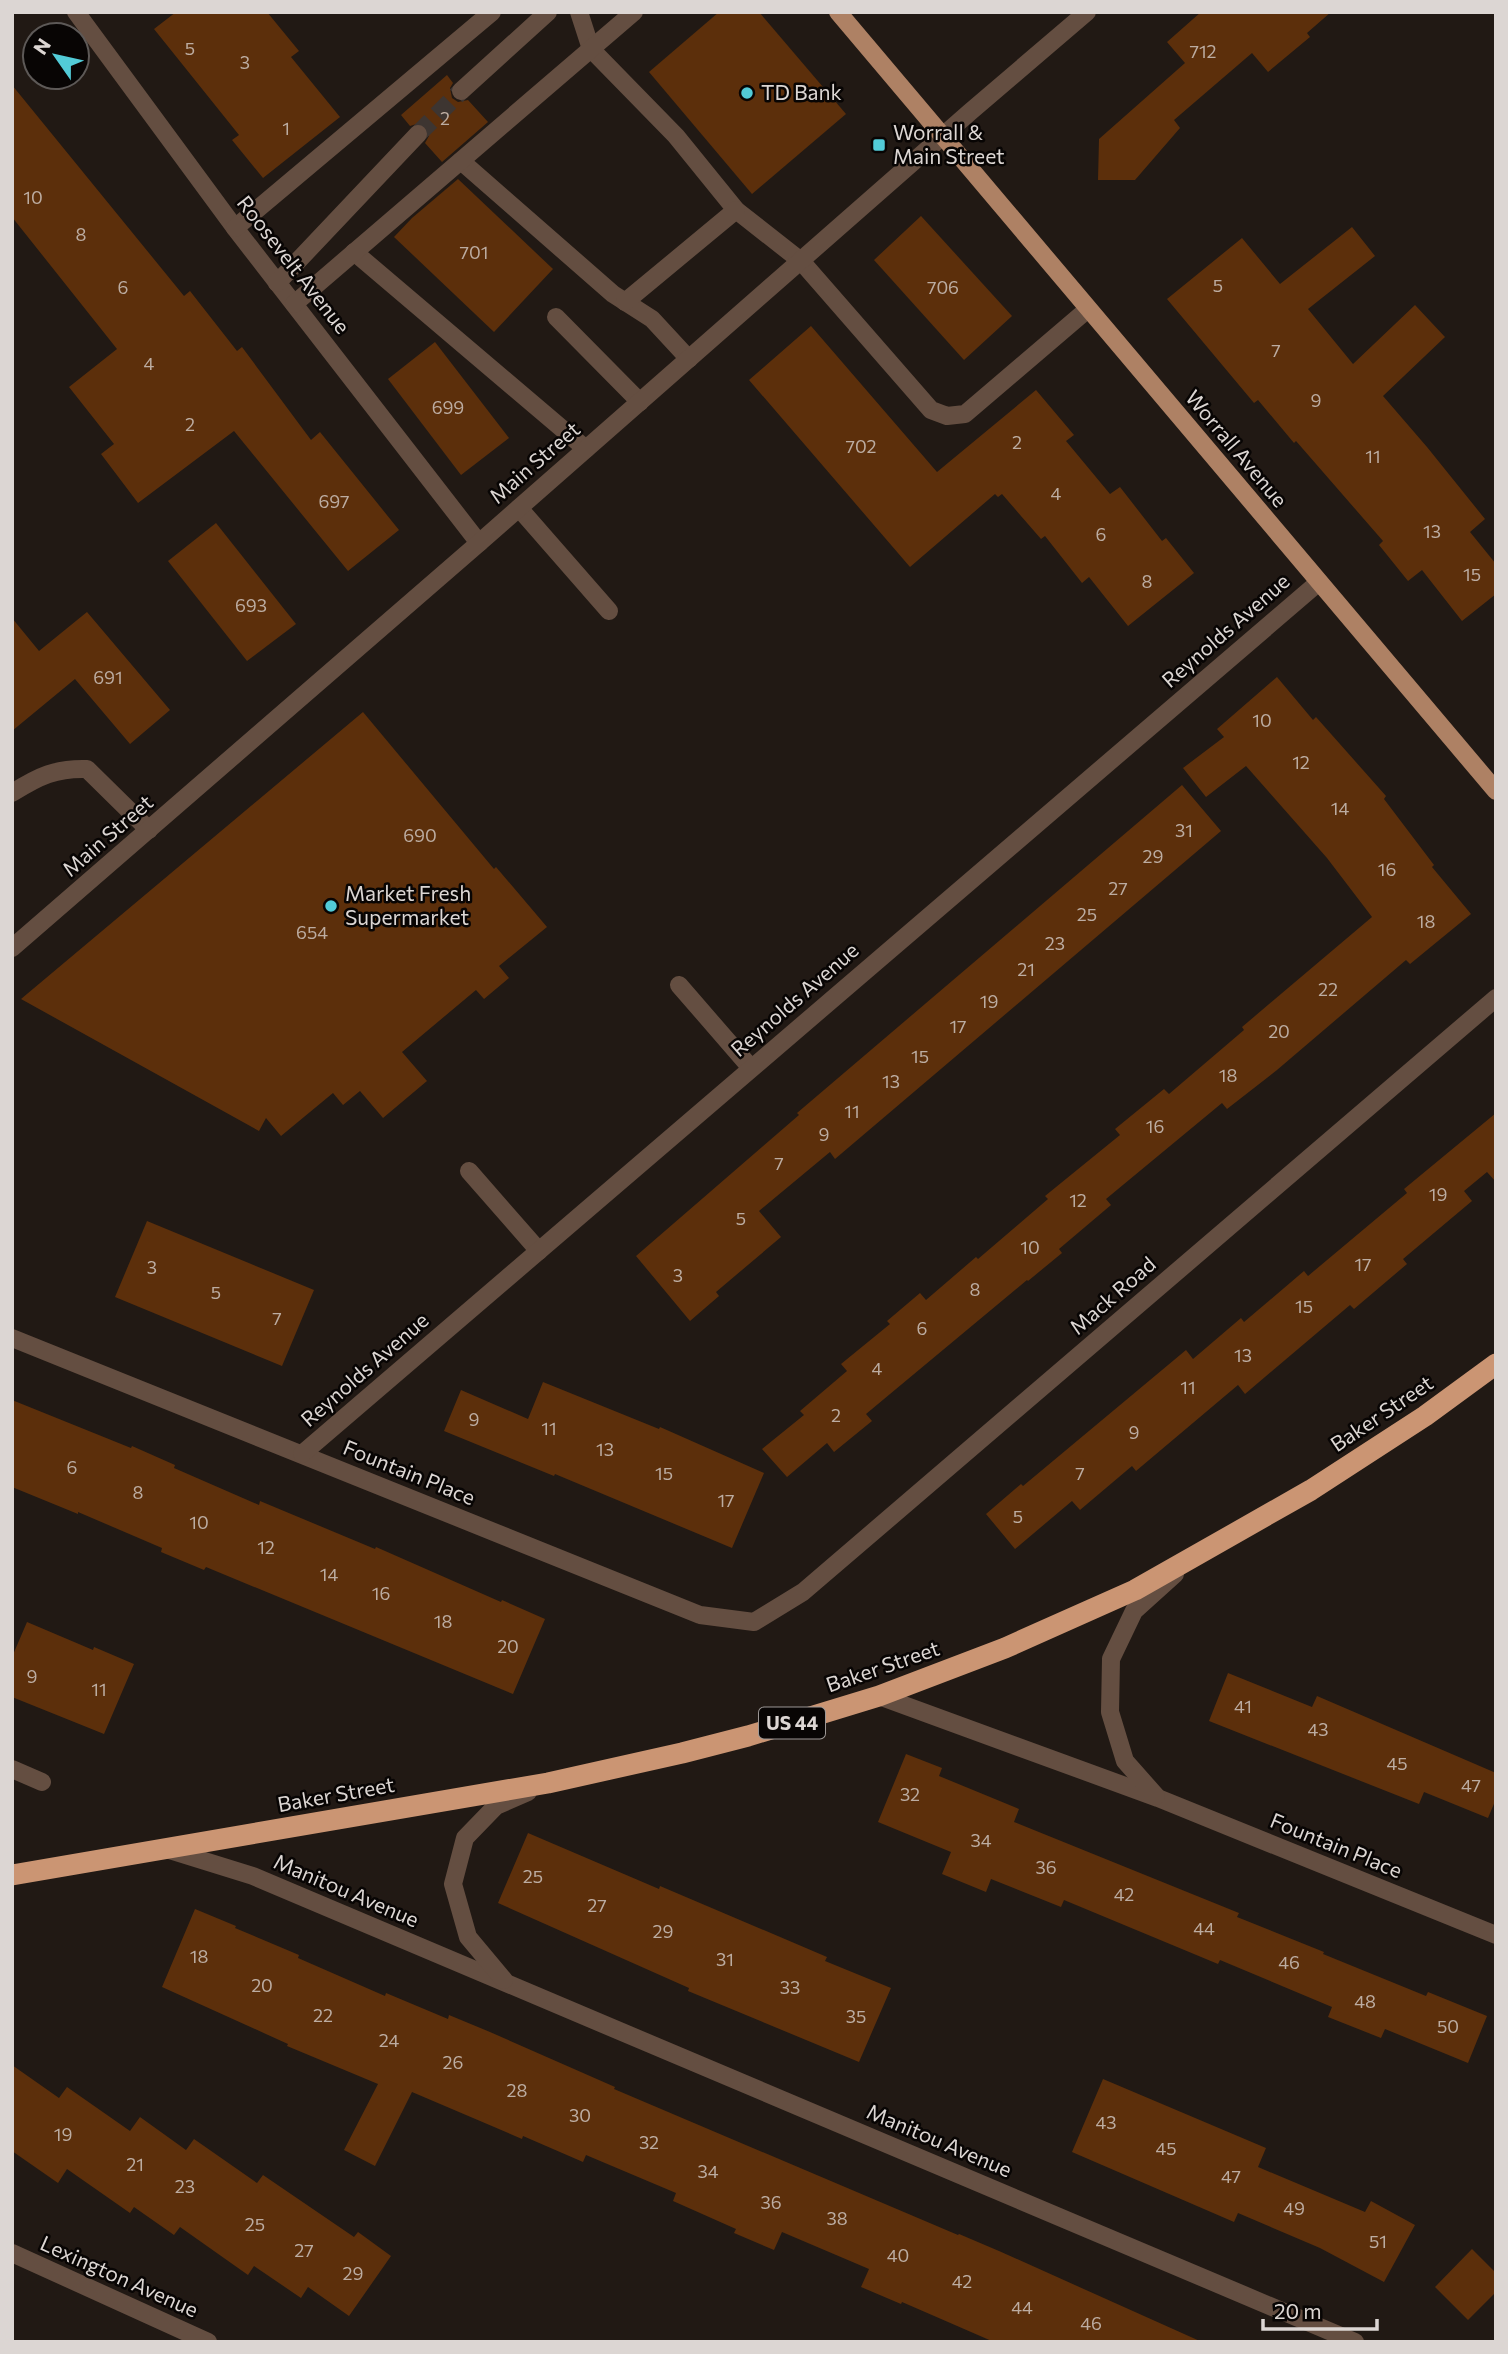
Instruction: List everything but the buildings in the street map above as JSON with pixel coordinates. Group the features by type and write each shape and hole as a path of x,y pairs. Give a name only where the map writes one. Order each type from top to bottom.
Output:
{"highway":[{"name":"Baker Street","path":"12,1875 548,1783 708,1746 879,1696 1073,1619 1193,1559 1369,1453 1496,1364"}],"main road":[{"name":"Worrall Avenue","path":"838,12 1496,791"}],"street":[{"name":"Roosevelt Avenue","path":"76,12 235,228 479,543"},
{"path":"235,228 492,12"},
{"path":"461,92 548,12"},
{"path":"579,12 591,50 677,135 736,210 801,261 931,411 947,416 965,414 1088,309"},
{"path":"294,304 634,12"},
{"name":"Main Street","path":"12,948 1087,12"},
{"path":"277,283 418,134"},
{"path":"461,161 613,294 652,319 689,359"},
{"path":"625,302 736,210"},
{"path":"354,252 586,449"},
{"path":"556,317 639,402"},
{"path":"519,508 609,611"},
{"name":"Reynolds Avenue","path":"302,1454 1318,582"},
{"path":"12,793 37,777 66,768 87,769 149,830"},
{"path":"679,985 751,1068"},
{"name":"Mack Road","path":"754,1622 803,1592 1496,998"},
{"path":"469,1171 539,1251"},
{"name":"Fountain Place","path":"12,1338 700,1615 754,1622"},
{"name":"Fountain Place","path":"1158,1798 1125,1761 1110,1712 1111,1659 1134,1611 1193,1559"},
{"name":"Fountain Place","path":"879,1696 1158,1798 1496,1935"},
{"path":"12,1769 42,1782"},
{"name":"Manitou Avenue","path":"506,1982 468,1937 453,1884 465,1838 496,1806 548,1783"},
{"name":"Manitou Avenue","path":"166,1849 253,1876 1355,2342"},
{"name":"Lexington Avenue","path":"12,2253 208,2342"}],"tunnel":[{"path":"418,134 461,91"}],"place":[{"name":"TD Bank","path":"747,93"},
{"name":"Worrall & Main Street","path":"879,145"},
{"name":"Market Fresh Supermarket","path":"331,906"}]}
